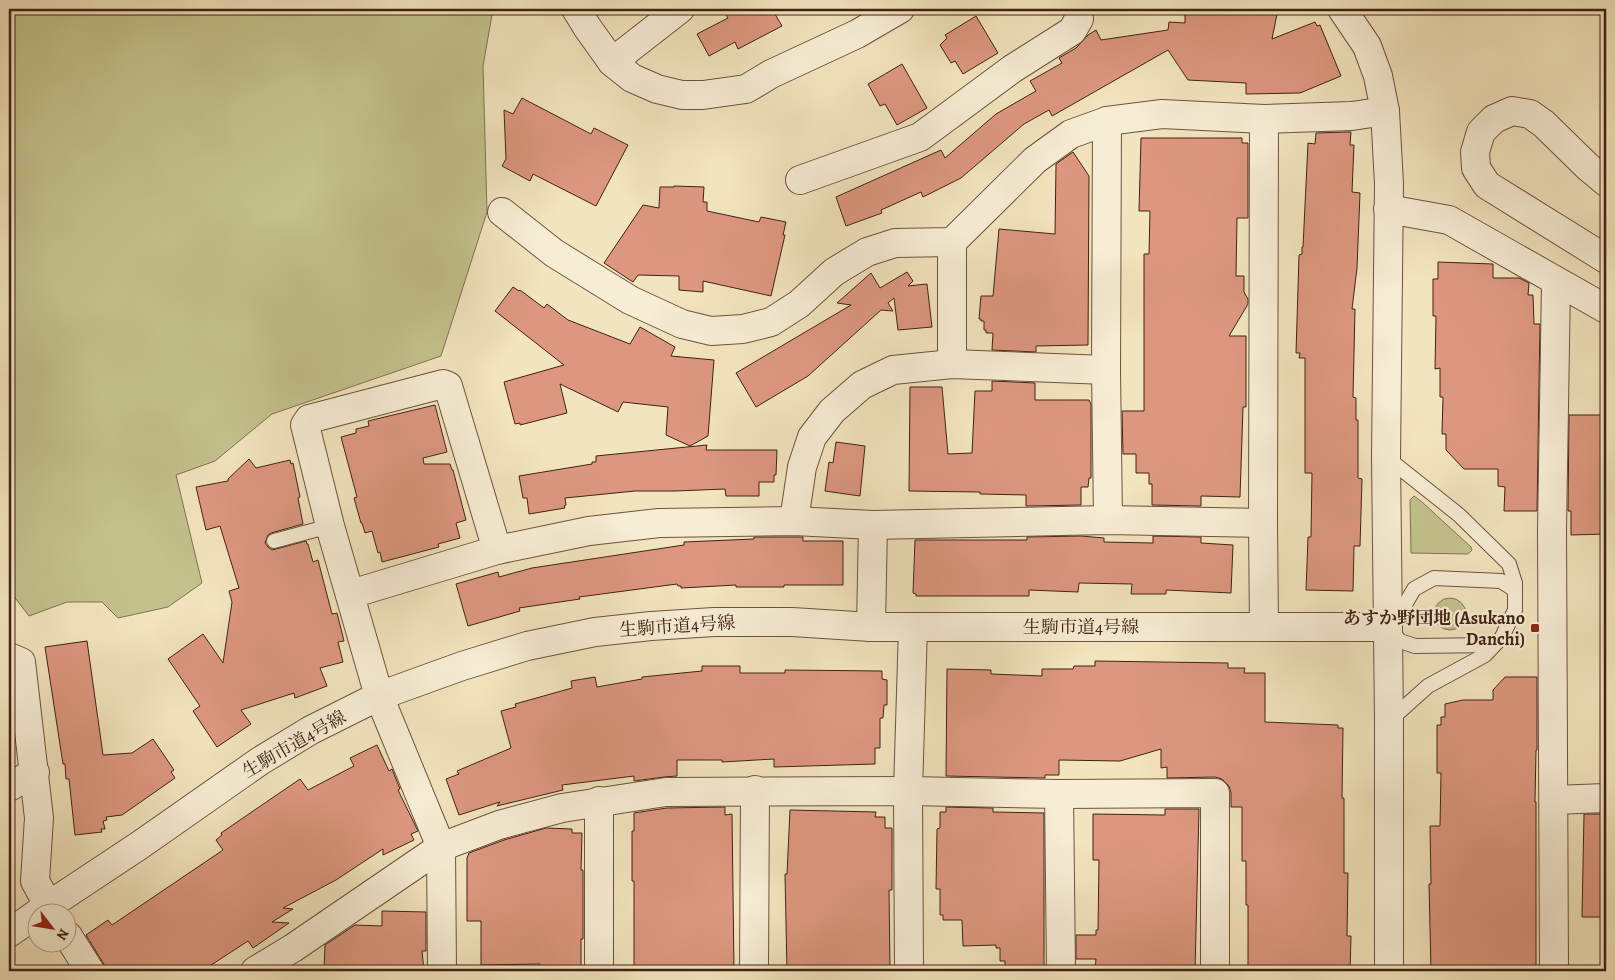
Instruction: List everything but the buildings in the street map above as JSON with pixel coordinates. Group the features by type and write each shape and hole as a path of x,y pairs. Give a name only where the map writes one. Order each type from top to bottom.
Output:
{"street":[{"path":"576,9 612,62 632,78 657,89 682,95 725,93 746,89 771,74 856,34 900,9"},
{"path":"612,62 680,9"},
{"path":"800,180 920,137 1012,69 1072,31 1079,19 1078,9"},
{"path":"1342,9 1367,46 1378,76 1385,110 1386,158 1389,184 1386,458 1389,721 1388,971"},
{"path":"502,212 554,253 630,300 682,324 711,331 743,329 771,322 799,304 834,272 867,252 895,243 952,242 1035,160 1071,134 1107,121 1162,114 1264,118 1352,116 1385,110"},
{"path":"1606,182 1544,124 1530,114 1512,111 1494,119 1481,132 1476,152 1476,168 1487,185 1606,260"},
{"path":"1264,118 1264,628"},
{"path":"1107,121 1106,370 1108,520"},
{"path":"1388,209 1449,220 1606,309"},
{"path":"952,242 952,364"},
{"path":"1554,971 1552,530 1556,282"},
{"path":"794,522 802,468 812,437 832,411 862,385 893,370 952,364 1106,370"},
{"path":"442,971 441,847 380,696 330,526 305,425 309,419 443,384 448,386 496,550"},
{"path":"351,594 496,550 589,531 659,523 794,522 873,525 1108,520 1263,523"},
{"path":"871,626 873,525"},
{"name":"生駒市道4号線","path":"57,902 260,761 311,730 380,696 462,666 518,649 596,632 714,622 792,622 913,627 1388,627"},
{"path":"910,971 908,790 913,627"},
{"path":"9,657 21,662 39,818 35,880 41,902"},
{"path":"9,787 35,772"},
{"path":"754,971 755,790"},
{"path":"255,971 293,959 441,847 499,825 562,808 666,792 908,790 1059,794 1215,793 1215,971"},
{"path":"1059,794 1060,971"},
{"path":"1554,800 1606,798"},
{"path":"599,801 599,971"},
{"name":"生駒市道4号線","path":"9,933 28,921"},
{"path":"78,952 90,971"}],"lane":[{"path":"1386,458 1459,515 1509,564 1515,583 1515,610 1502,637 1485,655 1428,686 1389,721"},
{"path":"274,541 330,526"},
{"path":"1494,645 1415,646 1400,641 1388,627 1403,608 1414,589 1434,578 1501,581 1515,590"}],"shaded area":[{"path":"9,9 493,9 483,66 487,212 441,356 272,414 215,461 176,475 202,583 168,607 118,618 102,602 67,602 29,616 9,590"},
{"path":"1414,496 1471,547 1472,550 1468,554 1411,553 1410,500"},
{"path":"1450,598 1456,599 1461,603 1465,608 1465,620 1461,625 1456,629 1450,630 1444,629 1439,625 1435,620 1434,614 1435,608 1439,603 1444,599"}],"place":[{"name":"あすか野団地 (Asukano Danchi)","path":"1535,628"}]}
